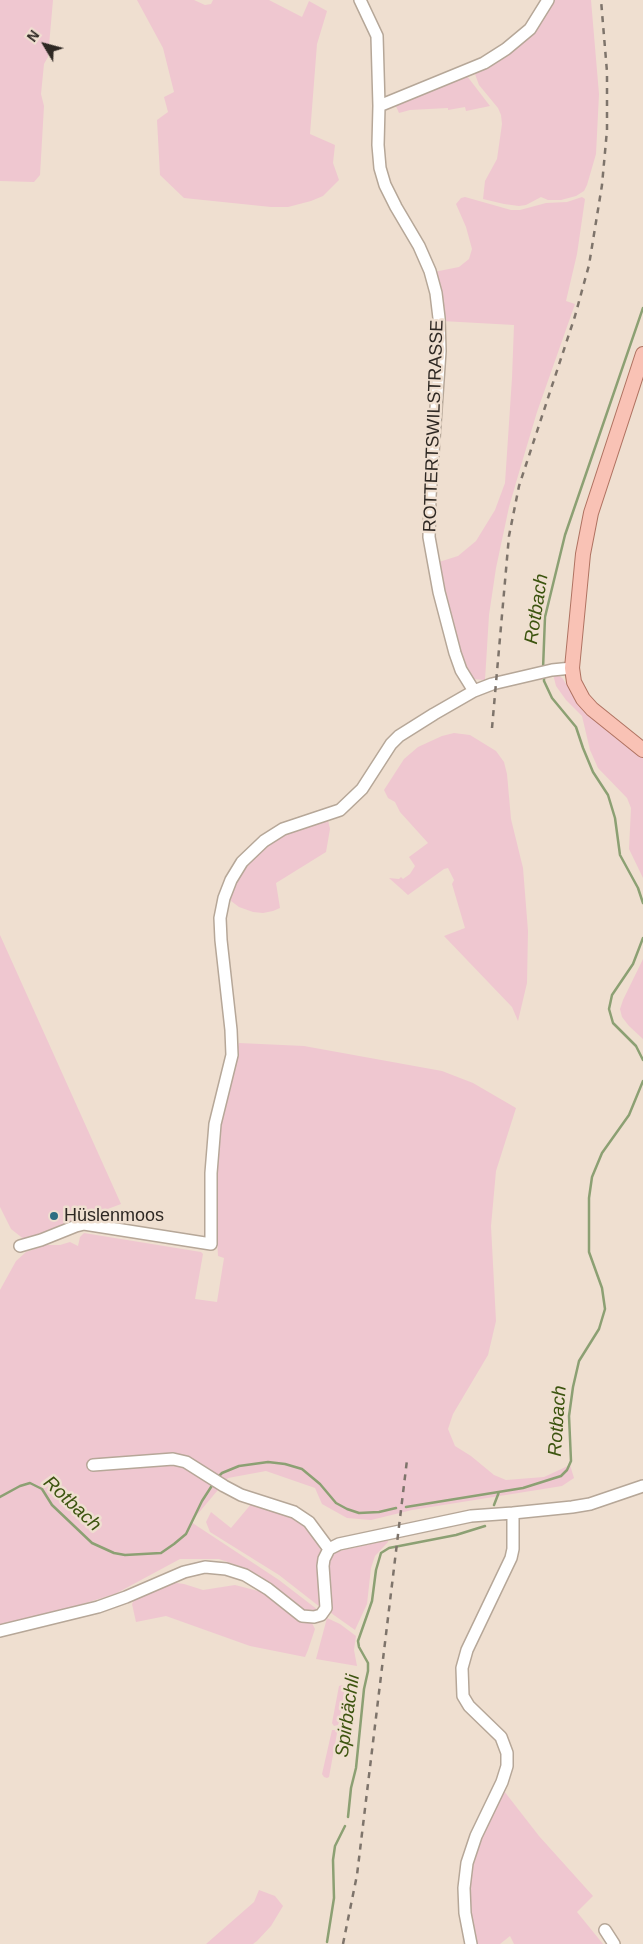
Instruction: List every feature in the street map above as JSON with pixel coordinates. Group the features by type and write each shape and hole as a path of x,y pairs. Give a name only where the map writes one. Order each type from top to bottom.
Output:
{"main road":[{"path":"643,354 591,513 582,561 572,668 574,682 583,699 592,709 643,750"}],"street":[{"name":"ROTTERTSWILSTRASSE","path":"360,0 377,36 380,168 385,185 396,208 419,246 430,271 436,293 440,351 429,536 439,592 455,654 460,670 474,691"},
{"path":"379,106 484,64 530,29 548,0"},
{"path":"20,1246 84,1224 211,1244 211,1172 215,1124 232,1055 220,918 224,898 231,880 242,862 264,841 283,829 340,810 362,789 391,744 399,736 474,691 492,684 533,674 572,668"},
{"path":"93,1465 173,1459 192,1464 241,1495 294,1512 309,1522 329,1549"},
{"path":"0,1631 98,1607 184,1572 205,1567 226,1569 245,1575 268,1589 302,1616 314,1617 321,1615 326,1608 324,1558 329,1549 339,1544 471,1516 590,1504 643,1486"},
{"path":"472,1944 465,1913 464,1888 468,1863 476,1836 508,1766 508,1753 501,1738 469,1706 463,1696 462,1668 467,1650 512,1558 513,1513"},
{"path":"605,1930 614,1944"}],"shaded area":[{"path":"0,0 53,0 48,57 44,64 41,94 44,106 40,175 34,182 0,181"},
{"path":"137,0 194,0 205,5 211,4 213,0 269,0 302,17 309,1 327,11 317,44 310,134 335,145 333,163 339,180 323,196 288,207 184,198 160,175 157,120 168,112 164,97 174,92 163,48"},
{"path":"551,0 591,0 599,94 596,154 587,185 584,191 576,196 561,200 548,200 541,197 526,205 519,206 483,199 485,181 497,159 502,124 498,108 479,85 475,74 477,70 491,61"},
{"path":"467,76 490,106 466,111 465,107 448,110 448,108 410,110 399,113 395,104"},
{"path":"465,197 511,210 520,210 546,203 567,202 582,197 585,199 577,254 566,301 575,304 537,412 509,507 496,568 489,615 485,680 471,679 459,659 439,562 458,556 476,541 495,510 505,483 514,325 442,321 434,272 459,267 469,259 472,249 466,227 456,204 461,198"},
{"path":"553,674 559,675 563,679 581,708 643,758 643,878 629,849 631,808 627,798 598,768 590,750 582,716 566,700 556,686"},
{"path":"454,733 470,735 496,751 504,762 507,774 511,819 523,868 528,931 527,983 518,1021 512,1007 444,936 465,928 452,884 454,880 448,868 408,895 389,878 399,879 401,877 403,879 410,874 415,866 409,857 428,843 400,812 395,802 388,798 384,790 404,759 418,747 442,736"},
{"path":"328,820 330,829 326,852 276,883 280,908 263,913 253,912 239,907 231,901 229,897 236,879 247,861 275,838"},
{"path":"0,935 121,1204 25,1240 11,1229 0,1207"},
{"path":"643,959 643,1039 622,1017 620,1009"},
{"path":"239,1043 304,1046 442,1071 473,1083 516,1108 496,1171 491,1226 496,1321 488,1355 453,1414 448,1429 455,1446 471,1456 494,1475 506,1480 544,1477 570,1465 574,1478 562,1486 412,1510 371,1520 347,1518 322,1504 315,1488 266,1471 228,1478 191,1522 279,1580 318,1610 303,1612 247,1569 219,1559 180,1559 115,1594 0,1629 0,1290 16,1261 26,1252 46,1245 60,1245 70,1242 78,1246 80,1237 84,1233 201,1252 203,1254 195,1299 217,1302 224,1258 218,1256 214,1177 217,1137"},
{"path":"252,1503 297,1518 306,1526 316,1541 321,1551 320,1607 279,1575 210,1532 206,1522 211,1512 231,1528"},
{"path":"388,1540 375,1556 371,1568 367,1604 355,1630 331,1613 329,1559 335,1552"},
{"path":"170,1582 203,1590 235,1585 266,1593 303,1621 312,1623 315,1629 305,1657 250,1646 166,1616 136,1622 132,1604 136,1596"},
{"path":"327,1618 340,1624 356,1636 354,1650 357,1666 316,1659"},
{"path":"339,1686 345,1687 339,1722 338,1725 334,1726 332,1723"},
{"path":"332,1730 336,1730 337,1733 329,1777 327,1778 322,1774"},
{"path":"504,1791 539,1836 593,1896 577,1912 603,1944 514,1944 510,1936 500,1944 475,1944 468,1893 474,1850"},
{"path":"259,1890 275,1896 283,1906 271,1926 257,1941 253,1944 206,1944 254,1902"}],"waterway":[{"name":"Rotbach","path":"543,669 545,617 565,535 643,308"},
{"name":"Rotbach","path":"544,675 544,681 552,698 576,727 593,772 608,795 615,818 620,855 638,888 643,903"},
{"name":"Rotbach","path":"643,938 633,964 612,995 609,1009 613,1023 636,1046 643,1060"},
{"name":"Rotbach","path":"406,1507 523,1488 561,1476 567,1470 571,1461 569,1416 579,1361 599,1329 605,1309 602,1288 589,1252 589,1198 592,1177 602,1153 629,1115 643,1081"},
{"name":"Rotbach","path":"218,1477 222,1473 239,1466 268,1462 285,1464 302,1469 320,1484 336,1503 347,1509 359,1513 379,1512 396,1508"},
{"name":"Rotbach","path":"0,1497 20,1486 30,1483 42,1489 52,1505 92,1543 114,1553 125,1555 161,1553 186,1534 202,1501 213,1484"},
{"path":"494,1505 499,1492"},
{"name":"Spirbächli","path":"348,1817 351,1788 356,1768 364,1689 368,1671 368,1663 359,1647 358,1641 372,1601 376,1570 381,1553 389,1548 456,1535 485,1526"},
{"name":"Spirbächli","path":"327,1942 334,1898 333,1860 335,1846 345,1826"}],"railway":[{"path":"492,728 509,536 519,486 575,316 589,265 602,185 607,130 607,72 601,0"},
{"path":"343,1944 357,1875 407,1460"}],"place":[{"name":"Hüslenmoos","path":"54,1216"}]}
